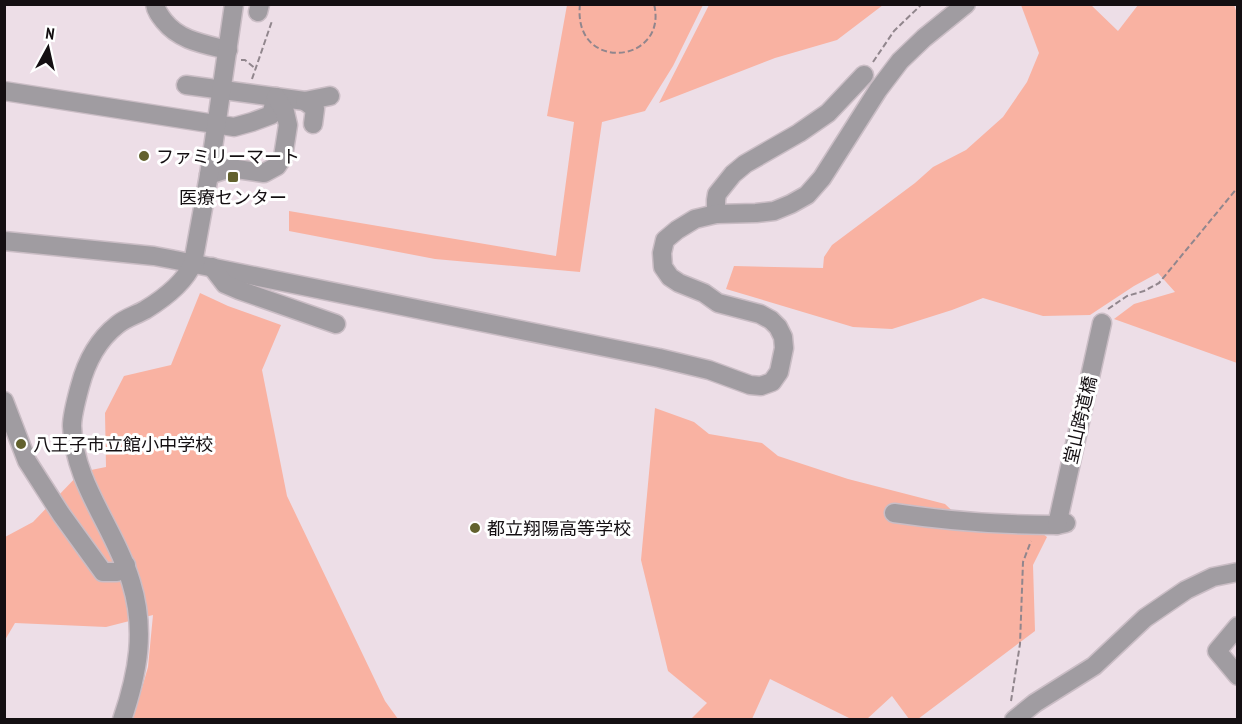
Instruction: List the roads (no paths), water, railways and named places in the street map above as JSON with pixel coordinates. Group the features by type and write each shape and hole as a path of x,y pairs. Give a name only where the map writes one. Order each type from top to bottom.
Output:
{"street":[{"path":"155,4 170,29 187,40 233,54"},
{"path":"122,720 135,675 139,642 138,612 126,565 91,495 78,460 72,424 80,385 88,363 100,342 118,324 146,310 180,283 193,263 222,89 233,54 234,4"},
{"path":"4,241 154,256 193,263 660,358 709,370 750,385 761,386 772,382 782,362 783,337 778,327 760,314 718,303 704,293 670,277 663,267 662,253 665,240 695,219 716,214 774,211 807,195 822,178 870,102 900,61 966,4"},
{"path":"716,214 717,194 733,174 745,164 799,133 828,113 850,89 862,69"},
{"path":"186,85 305,101 330,96"},
{"path":"850,89 870,102"},
{"path":"4,91 234,127 271,115 276,96"},
{"path":"209,175 230,168 264,172 277,166 283,157 288,125 285,112 276,96"},
{"path":"305,101 315,109 313,124"},
{"path":"212,267 225,284 238,290 336,324"},
{"name":"堂山跨道橋","path":"894,513 974,523 1038,525 1060,521 1102,323"},
{"path":"4,401 27,461 61,514 103,572 117,572 126,565"},
{"path":"1012,715 1094,666 1138,624 1170,601 1204,580 1238,572"},
{"path":"1238,626 1217,651 1238,676"}],"place":[{"name":"ファミリーマート","path":"144,156"},
{"name":"医療センター","path":"233,177"},
{"name":"八王子市立館小中学校","path":"21,444"},
{"name":"都立翔陽高等学校","path":"475,528"}]}
